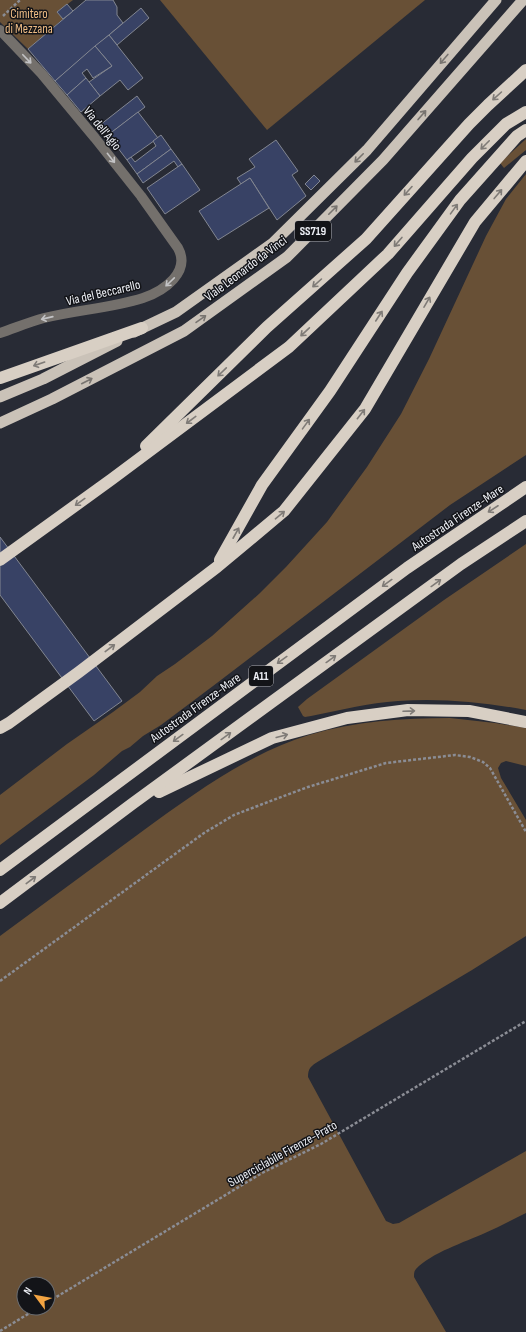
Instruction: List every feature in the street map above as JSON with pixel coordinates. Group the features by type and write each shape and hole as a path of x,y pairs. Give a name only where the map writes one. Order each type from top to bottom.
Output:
{"highway":[{"path":"470,30 488,0"},
{"name":"Viale Leonardo da Vinci","path":"0,397 43,379 176,312 273,243 367,150 496,0"},
{"name":"Viale Leonardo da Vinci","path":"0,423 52,399 184,331 287,257 383,160 523,0"},
{"path":"112,479 267,327 366,239 468,124 526,70"},
{"path":"0,560 112,479 289,347 388,254 477,152 506,124 526,112"},
{"path":"217,567 262,486 330,391 407,273 460,200 517,136 526,130"},
{"path":"0,733 5,725 79,672 217,567 284,511 365,409 475,222 526,161"},
{"path":"0,378 142,328"},
{"name":"Autostrada Firenze-Mare","path":"0,870 407,568 526,487"},
{"name":"A11","path":"0,903 132,804 461,564 526,521"},
{"path":"132,804 272,738 347,718 408,710 469,711 526,722"}],"street":[{"name":"Via dell'Agio","path":"0,30 41,73 95,138 141,196 178,248"},
{"name":"Via del Beccarello","path":"0,333 43,318 144,298 157,292 163,289 177,275 182,265 182,255 178,248"}],"path":[{"path":"0,19 20,0"},
{"path":"0,982 204,833 234,815 308,787 386,763 455,755 470,757 483,762 490,768 526,832"},
{"name":"Superciclabile Firenze-Prato","path":"56,1297 262,1173 321,1144 526,1021"},
{"path":"0,1331 25,1316"}],"green space":[{"name":"Cimitero di Mezzana","path":"0,0 73,0 57,12 63,19 28,49 0,22"},
{"path":"160,0 425,0 267,130"},
{"path":"526,139 526,150 504,168 500,163"},
{"path":"526,174 526,455 450,505 213,686 161,725 122,751 94,775 0,845 0,795 67,744 140,692 157,676 212,636 260,593 327,522 367,467 401,414 429,359 486,236 506,199"},
{"path":"526,544 526,710 462,701 414,700 376,703 311,716 303,716 298,707 307,699 444,600"},
{"path":"450,718 526,728 526,766 506,761 501,763 498,768 501,778 526,820 526,936 316,1063 309,1069 308,1077 386,1221 393,1224 399,1223 526,1151 526,1213 490,1231 439,1253 422,1263 416,1269 414,1277 446,1332 0,1332 0,936 183,802 243,764 286,743 326,730 361,723"}],"building":[{"path":"86,0 113,0 117,7 117,15 123,23 55,81 28,49"},
{"path":"67,4 73,11 63,19 57,12"},
{"path":"141,8 149,18 117,45 109,35"},
{"path":"109,35 143,78 128,90 120,80 100,96 89,82 112,66 95,46"},
{"path":"95,46 112,66 93,78 87,69 82,73 86,78 67,95 55,81"},
{"path":"86,78 100,96 81,112 67,95"},
{"path":"137,96 145,107 108,135 100,125"},
{"path":"138,112 158,138 127,160 108,135"},
{"path":"161,135 171,149 137,174 127,160 131,157 135,162 156,146 153,141"},
{"path":"276,140 298,171 292,175 306,196 277,220 250,178 241,184 237,178 255,167 249,159"},
{"path":"171,149 182,164 178,167 174,161 143,183 137,174"},
{"path":"182,164 200,190 165,214 147,188"},
{"path":"314,175 320,181 311,190 305,184"},
{"path":"250,178 269,208 218,240 199,211"},
{"path":"0,537 122,701 94,721 0,595"}]}
